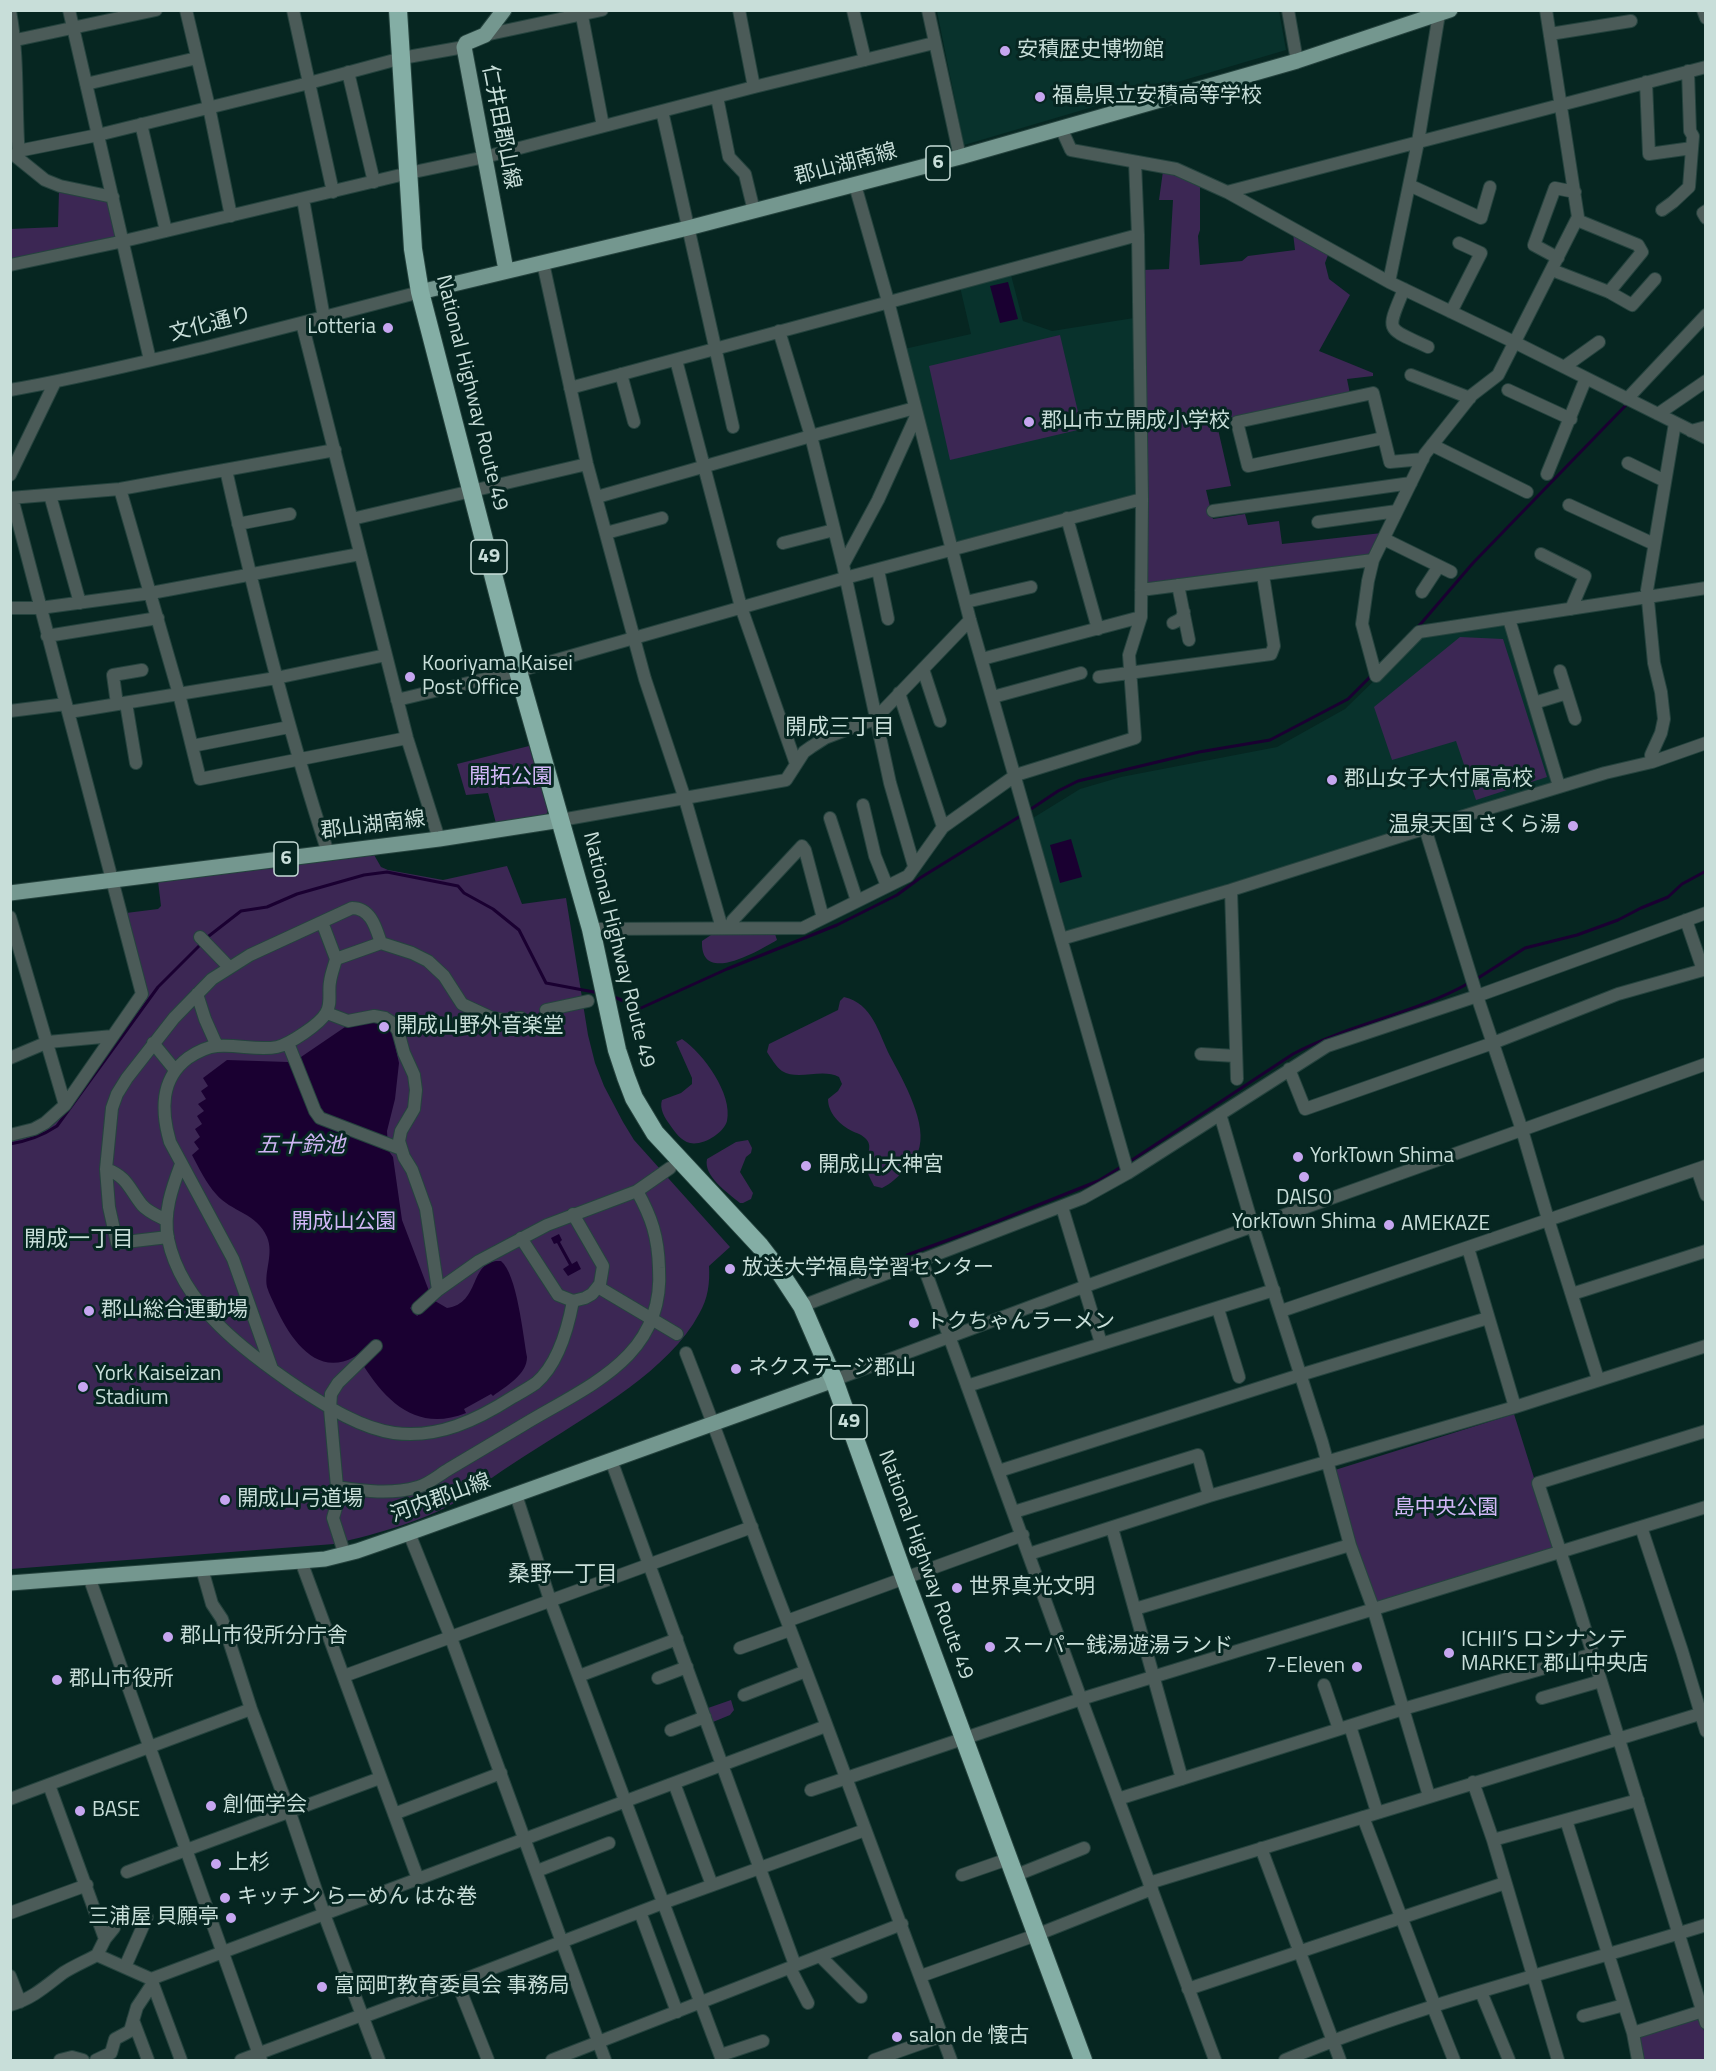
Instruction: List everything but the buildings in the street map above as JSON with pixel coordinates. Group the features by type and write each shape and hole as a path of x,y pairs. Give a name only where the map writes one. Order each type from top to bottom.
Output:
{"highway":[{"name":"National Highway Route 49","path":"398,10 413,249 420,292 543,765 561,820 591,929 617,1050 638,1106 655,1133 760,1246 802,1306 834,1380 1083,2061"}],"main road":[{"name":"仁井田郡山線","path":"504,10 485,35 466,43 464,47 506,270"},
{"name":"郡山湖南線","path":"420,292 688,228 960,157 1297,61 1445,12"},
{"name":"郡山湖南線","path":"10,893 439,839 561,820"},
{"name":"河内郡山線","path":"10,1583 301,1561 339,1556 516,1495 834,1380"}],"street":[{"path":"69,10 150,360"},
{"path":"16,40 156,10"},
{"path":"186,10 231,216"},
{"path":"293,10 333,192"},
{"path":"485,35 602,10"},
{"path":"739,10 754,87"},
{"path":"853,10 865,60"},
{"path":"928,10 960,157"},
{"path":"1288,10 1297,61"},
{"path":"1546,10 1578,208 1577,220 1498,375 1470,398 1432,445 1373,560 1362,624 1376,676 1419,632 1706,588"},
{"path":"1702,10 1706,18"},
{"path":"10,11 16,40 16,154 45,180 60,186 113,197"},
{"path":"1389,282 1445,12"},
{"path":"582,16 603,126"},
{"path":"1550,34 1631,21"},
{"path":"10,265 124,241 485,157 934,43"},
{"path":"16,154 309,83 402,57 464,47"},
{"path":"86,84 197,58"},
{"path":"1227,192 1706,67"},
{"path":"1662,210 1689,187 1693,136 1690,131 1688,71"},
{"path":"348,72 374,182"},
{"path":"1646,82 1649,154 1692,148"},
{"path":"717,97 729,157 745,174 754,211"},
{"path":"662,111 733,427"},
{"path":"141,124 166,231"},
{"path":"1062,128 1071,150 1176,169 1227,192 1389,282 1706,438"},
{"path":"591,929 803,928 908,876 943,827 1016,775 1135,738 1129,655 1142,617 1142,499 1135,162"},
{"path":"855,184 888,301 970,620 1128,1173"},
{"path":"1409,185 1481,218 1490,187"},
{"path":"1558,258 1534,246 1556,188 1575,192"},
{"path":"303,199 324,318"},
{"path":"1706,211 1703,213 1706,218"},
{"path":"1577,220 1638,245 1642,250 1609,292"},
{"path":"570,388 1138,235"},
{"path":"1452,312 1481,253 1459,243"},
{"path":"543,263 587,464 645,679 726,928"},
{"path":"1552,270 1609,292 1632,305 1655,279"},
{"path":"1404,289 1391,321 1392,327 1397,332 1428,347"},
{"name":"文化通り","path":"10,390 150,360 420,292"},
{"path":"1627,399 1706,315"},
{"path":"302,323 407,738 439,839"},
{"path":"779,331 811,436 843,565 890,783 914,866"},
{"path":"1564,367 1599,342"},
{"path":"676,360 741,607 796,764"},
{"path":"621,374 634,422"},
{"path":"1411,375 1470,398"},
{"path":"1548,474 1586,378"},
{"path":"1658,414 1706,381"},
{"path":"10,475 55,382"},
{"path":"1508,390 1570,419"},
{"path":"1384,438 1248,466 1238,422 1373,393 1390,462 1423,459"},
{"path":"597,497 811,436 916,411"},
{"path":"843,565 878,500 916,411"},
{"path":"1652,762 1651,755 1664,725 1664,719 1662,697 1654,663 1647,597 1675,423"},
{"path":"1691,431 1706,427"},
{"path":"1432,445 1527,492"},
{"path":"10,1135 34,1129 45,1123 65,1105 142,994 11,498 120,489 335,450"},
{"path":"1628,463 1665,481"},
{"path":"352,519 587,464"},
{"path":"226,470 289,727 328,853"},
{"path":"1213,511 1411,483"},
{"path":"120,489 179,694 200,779 407,738"},
{"path":"50,495 80,603"},
{"path":"397,700 518,671 845,578 1142,499"},
{"path":"1569,505 1654,543"},
{"path":"1318,522 1397,511"},
{"path":"238,524 290,514"},
{"path":"606,533 662,518"},
{"path":"1067,518 1098,629"},
{"path":"783,543 834,530"},
{"path":"1384,539 1451,572"},
{"path":"1541,554 1585,576 1571,609"},
{"path":"10,608 40,608 151,593 360,555"},
{"path":"1141,590 1373,560"},
{"path":"1422,592 1439,566"},
{"path":"878,570 888,619"},
{"path":"1099,677 1271,654 1274,646 1263,575"},
{"path":"1178,585 1190,640"},
{"path":"966,602 1030,587"},
{"path":"1173,623 1181,619 1184,612"},
{"path":"981,659 1142,617"},
{"path":"47,636 158,618"},
{"path":"1509,619 1559,786"},
{"path":"561,820 786,780 804,752 825,738 875,719 970,620"},
{"path":"10,711 121,704 276,678 386,655"},
{"path":"923,669 940,721"},
{"path":"136,762 112,675 142,670"},
{"path":"1560,670 1575,719"},
{"path":"993,697 1081,673"},
{"path":"899,693 943,827"},
{"path":"1534,703 1567,693"},
{"path":"192,746 289,727"},
{"path":"1061,939 1231,890 1559,786 1652,762 1706,743"},
{"path":"863,805 875,856 887,886"},
{"path":"830,818 857,901"},
{"path":"1425,828 1477,996 1522,1130 1598,1379"},
{"path":"726,928 802,846 806,850 823,918"},
{"path":"1231,890 1237,1079"},
{"path":"168,1237 117,1244 109,1207 106,1169 112,1108 117,1094 153,1043 197,994 229,967 352,908 360,909 374,922 381,944"},
{"path":"802,1306 1062,1207 1128,1173 1327,1046 1477,996 1706,913"},
{"path":"10,917 14,945 48,1042 65,1105"},
{"path":"1289,1069 1305,1108 1493,1043 1618,994 1703,970 1686,920"},
{"path":"272,1369 233,1259 216,1223 170,1142 164,1107 166,1089 175,1070 198,1052 217,1046 277,1047 288,1043 320,1021 327,1013 330,1001 329,984 336,960 322,922"},
{"path":"200,937 229,967"},
{"path":"336,960 381,944 412,952 428,961 444,976 462,1004 473,1011 504,1020 521,1018"},
{"path":"197,994 217,1046"},
{"path":"546,1010 588,1001"},
{"path":"327,1013 348,1021 374,1016 385,1018 393,1023 398,1031 404,1053 414,1075 416,1090 414,1109 399,1136 400,1149 412,1170 426,1209 438,1290"},
{"path":"10,1058 48,1042 113,1036"},
{"path":"153,1043 175,1070"},
{"path":"288,1043 315,1111 320,1118 400,1149"},
{"path":"1201,1054 1236,1056"},
{"path":"834,1380 1085,1286 1706,1064"},
{"path":"1220,1114 1253,1227 1328,1462 1350,1545 1373,1608 1429,1796"},
{"path":"182,1164 169,1200 166,1220 175,1260 188,1286 210,1316 234,1340 330,1409 369,1426 392,1433 423,1434 447,1429 468,1422 537,1382 554,1357 567,1325 573,1301"},
{"path":"418,1308 438,1290 479,1261 573,1214 637,1191 670,1168"},
{"path":"1281,1311 1701,1168 1706,1195"},
{"path":"106,1169 123,1177 142,1205 166,1220"},
{"path":"337,1487 375,1493 399,1491 424,1485 591,1386 626,1359 636,1347 652,1318 660,1287 657,1240 648,1210 637,1191"},
{"path":"1062,1207 1101,1343"},
{"path":"521,1238 558,1295 573,1301 585,1298 598,1287 602,1280 603,1266 573,1214"},
{"path":"1468,1248 1515,1407"},
{"path":"1572,1294 1706,1251"},
{"path":"921,1259 1215,2061"},
{"path":"598,1287 677,1334"},
{"path":"967,1386 1274,1290"},
{"path":"1218,1309 1239,1377"},
{"path":"999,1471 1488,1317"},
{"path":"342,1546 333,1518 337,1504 337,1487 330,1409 332,1394 338,1383 376,1346"},
{"path":"1029,1554 1209,1496 1515,1407 1706,1346"},
{"path":"686,1353 902,1924 951,2061"},
{"path":"1633,2034 1704,2015 1538,1483 1706,1431"},
{"path":"1014,1512 1198,1455 1209,1496"},
{"path":"611,1460 808,2003"},
{"path":"516,1495 550,1600 722,2058 763,2041"},
{"path":"811,1791 1081,1699 1706,1507"},
{"path":"344,1676 752,1527"},
{"path":"1641,1527 1703,1713 1706,1731"},
{"path":"1112,1528 1182,1779"},
{"path":"409,1533 526,1839 605,2061"},
{"path":"741,1648 788,1626 905,1579 1023,1535"},
{"path":"1135,1609 1350,1545"},
{"path":"301,1561 418,1879"},
{"path":"202,1569 212,1604 222,1619 324,1914 380,2061"},
{"path":"89,1577 221,1953 260,2057"},
{"path":"579,1676 677,1639"},
{"path":"1118,1799 1344,1727 1593,1654"},
{"path":"658,1677 687,1667"},
{"path":"744,1695 806,1671"},
{"path":"1542,1698 1601,1681"},
{"path":"1324,1685 1344,1727 1377,1812"},
{"path":"10,1799 251,1708"},
{"path":"921,1976 1036,1935 1150,1886 1261,1848 1703,1713"},
{"path":"671,1730 705,1717"},
{"path":"96,2061 111,2053 113,2041 130,2031 132,2019 152,1981 825,1725"},
{"path":"394,1814 501,1773"},
{"path":"127,1872 380,1778"},
{"path":"1473,1782 1493,1840 1558,2061"},
{"path":"674,1783 712,1885"},
{"path":"50,1785 105,1939"},
{"path":"1493,1840 1638,1800"},
{"path":"1363,1817 1454,2061"},
{"path":"1566,1820 1633,2034 1638,2061"},
{"path":"241,2061 260,2057 362,2016 562,1943 663,1903 866,1830"},
{"path":"537,1871 609,1844"},
{"path":"962,1875 1011,1867 1084,1848"},
{"path":"1261,1848 1340,2061"},
{"path":"1188,1989 1505,1883"},
{"path":"10,1913 87,1885"},
{"path":"640,1912 676,2012"},
{"path":"125,1967 147,1917"},
{"path":"552,2061 902,1924"},
{"path":"1285,2061 1332,2040 1434,2006 1706,1925"},
{"path":"10,1976 15,2004 43,1990 65,1972 97,1955 114,1928"},
{"path":"97,1955 152,1981 181,2061"},
{"path":"820,1956 861,1997"},
{"path":"457,1982 488,2061"},
{"path":"1481,1992 1509,2061"},
{"path":"1583,2016 1624,2005"},
{"path":"132,2019 148,2061"},
{"path":"874,2061 942,2036"},
{"path":"60,2061 72,2057 83,2061"}],"shaded area":[{"name":"福島県立安積高等学校","path":"937,11 1279,11 1286,50 964,145"},
{"name":"郡山市立開成小学校","path":"1011,275 1023,321 1052,331 1134,318 1135,496 954,544 904,349 971,334 960,287"},
{"name":"郡山女子大付属高校","path":"1507,623 1554,783 1067,934 1033,818 1080,789 1121,777 1277,747 1345,709 1421,635"}],"green space":[{"path":"1163,171 1200,185 1198,236 1200,265 1242,261 1248,256 1295,250 1293,233 1328,255 1325,263 1329,279 1350,295 1319,351 1373,373 1373,376 1347,379 1350,394 1217,425 1231,486 1206,490 1213,519 1245,514 1248,525 1279,521 1282,544 1382,533 1370,558 1147,586 1142,270 1169,269 1173,200 1159,200"},
{"path":"59,190 108,202 119,237 11,260 10,229 58,227"},
{"path":"1060,335 1082,429 950,460 929,366"},
{"path":"1460,637 1503,639 1547,777 1476,800 1456,741 1392,760 1374,707"},
{"name":"開拓公園","path":"529,746 548,810 545,818 497,827 488,793 466,795 457,764"},
{"name":"開成山公園","path":"373,853 381,867 388,870 443,880 507,866 522,904 566,898 588,1035 604,1086 634,1140 730,1247 709,1266 708,1291 702,1308 686,1334 670,1353 629,1388 466,1496 419,1519 385,1531 334,1544 11,1569 11,1139 56,1118 148,994 126,913 158,909 161,906 158,881"},
{"path":"714,933 775,934 777,940 744,957 720,963 710,961 704,954 702,941"},
{"path":"844,997 862,1006 873,1020 913,1103 920,1129 920,1141 915,1157 904,1171 882,1188 874,1186 867,1170 868,1141 843,1125 830,1109 828,1099 838,1091 842,1084 839,1077 825,1074 788,1074 778,1067 767,1052 769,1044 838,1010 840,1001"},
{"path":"682,1039 699,1054 715,1075 728,1110 727,1121 722,1130 701,1143 690,1143 678,1136 661,1107 662,1100 681,1093 692,1084 692,1078 676,1042"},
{"path":"748,1140 752,1148 751,1153 746,1157 740,1172 753,1193 751,1199 740,1203 713,1178 709,1172 707,1159 736,1142"},
{"name":"島中央公園","path":"1514,1414 1556,1548 1377,1603 1354,1538 1335,1470"},
{"path":"731,1700 734,1710 730,1715 713,1722 708,1708"},
{"path":"1696,2017 1704,2031 1705,2060 1642,2060 1644,2055 1638,2040 1640,2034"}],"water":[{"path":"1008,282 1018,319 1000,323 990,286"},
{"path":"1071,839 1082,877 1060,883 1050,845"},
{"name":"五十鈴池","path":"377,1019 391,1027 399,1063 395,1099 387,1131 388,1150 393,1157 402,1220 429,1291 410,1308 417,1316 435,1301 447,1308 458,1304 466,1298 484,1267 491,1262 501,1261 511,1278 521,1320 527,1357 520,1375 493,1396 491,1394 464,1409 466,1413 449,1418 433,1419 419,1416 393,1402 382,1391 363,1365 382,1347 375,1339 354,1357 340,1362 316,1359 306,1352 282,1320 267,1287 270,1250 263,1229 216,1194 192,1155 199,1149 194,1142 200,1137 195,1129 202,1124 197,1116 204,1111 198,1104 206,1099 201,1091 208,1086 203,1078 227,1060 288,1062 301,1057 348,1025"},
{"path":"559,1234 562,1240 560,1242 572,1264 577,1261 581,1269 568,1276 563,1269 569,1265 557,1243 554,1244 551,1238"}],"waterway":[{"path":"1418,627 1473,563 1629,402"},
{"path":"1028,811 1078,781 1199,752 1270,740 1348,699 1372,675"},
{"path":"614,997 641,1008 727,969 837,925 897,895 920,878 1022,815"},
{"path":"1475,980 1525,948 1577,935 1618,920 1668,897 1682,884 1706,871"},
{"path":"205,939 241,911 267,907 297,894 364,875 387,872 458,886 464,893 493,909 519,930 546,983 599,993"},
{"path":"10,1144 35,1138 57,1126 158,987 201,944"},
{"path":"1129,1162 1293,1054 1336,1035 1426,1003 1469,983"},
{"path":"907,1255 1098,1181 1121,1167"}],"place":[{"name":"安積歴史博物館","path":"1005,51"},
{"name":"福島県立安積高等学校","path":"1040,97"},
{"name":"Lotteria","path":"388,328"},
{"name":"郡山市立開成小学校","path":"1029,422"},
{"name":"Kooriyama Kaisei Post Office","path":"410,677"},
{"name":"郡山女子大付属高校","path":"1332,780"},
{"name":"温泉天国 さくら湯","path":"1573,826"},
{"name":"開成山野外音楽堂","path":"384,1027"},
{"name":"YorkTown Shima","path":"1298,1157"},
{"name":"開成山大神宮","path":"806,1166"},
{"name":"DAISO YorkTown Shima","path":"1304,1177"},
{"name":"AMEKAZE","path":"1389,1225"},
{"name":"放送大学福島学習センター","path":"730,1269"},
{"name":"郡山総合運動場","path":"89,1311"},
{"name":"トクちゃんラーメン","path":"914,1323"},
{"name":"ネクステージ郡山","path":"736,1369"},
{"name":"York Kaiseizan Stadium","path":"83,1387"},
{"name":"開成山弓道場","path":"225,1500"},
{"name":"世界真光文明","path":"957,1588"},
{"name":"郡山市役所分庁舎","path":"168,1637"},
{"name":"スーパー銭湯遊湯ランド","path":"990,1647"},
{"name":"ICHII’S ロシナンテ MARKET 郡山中央店","path":"1449,1653"},
{"name":"7-Eleven","path":"1357,1667"},
{"name":"郡山市役所","path":"57,1680"},
{"name":"創価学会","path":"211,1806"},
{"name":"BASE","path":"80,1811"},
{"name":"上杉","path":"216,1864"},
{"name":"キッチン らーめん はな巻","path":"225,1898"},
{"name":"三浦屋 貝願亭","path":"231,1918"},
{"name":"富岡町教育委員会 事務局","path":"322,1987"},
{"name":"salon de 懐古","path":"897,2037"}],"district":[{"name":"開成三丁目","path":"840,729"},
{"name":"開成一丁目","path":"79,1241"},
{"name":"桑野一丁目","path":"563,1576"}]}
